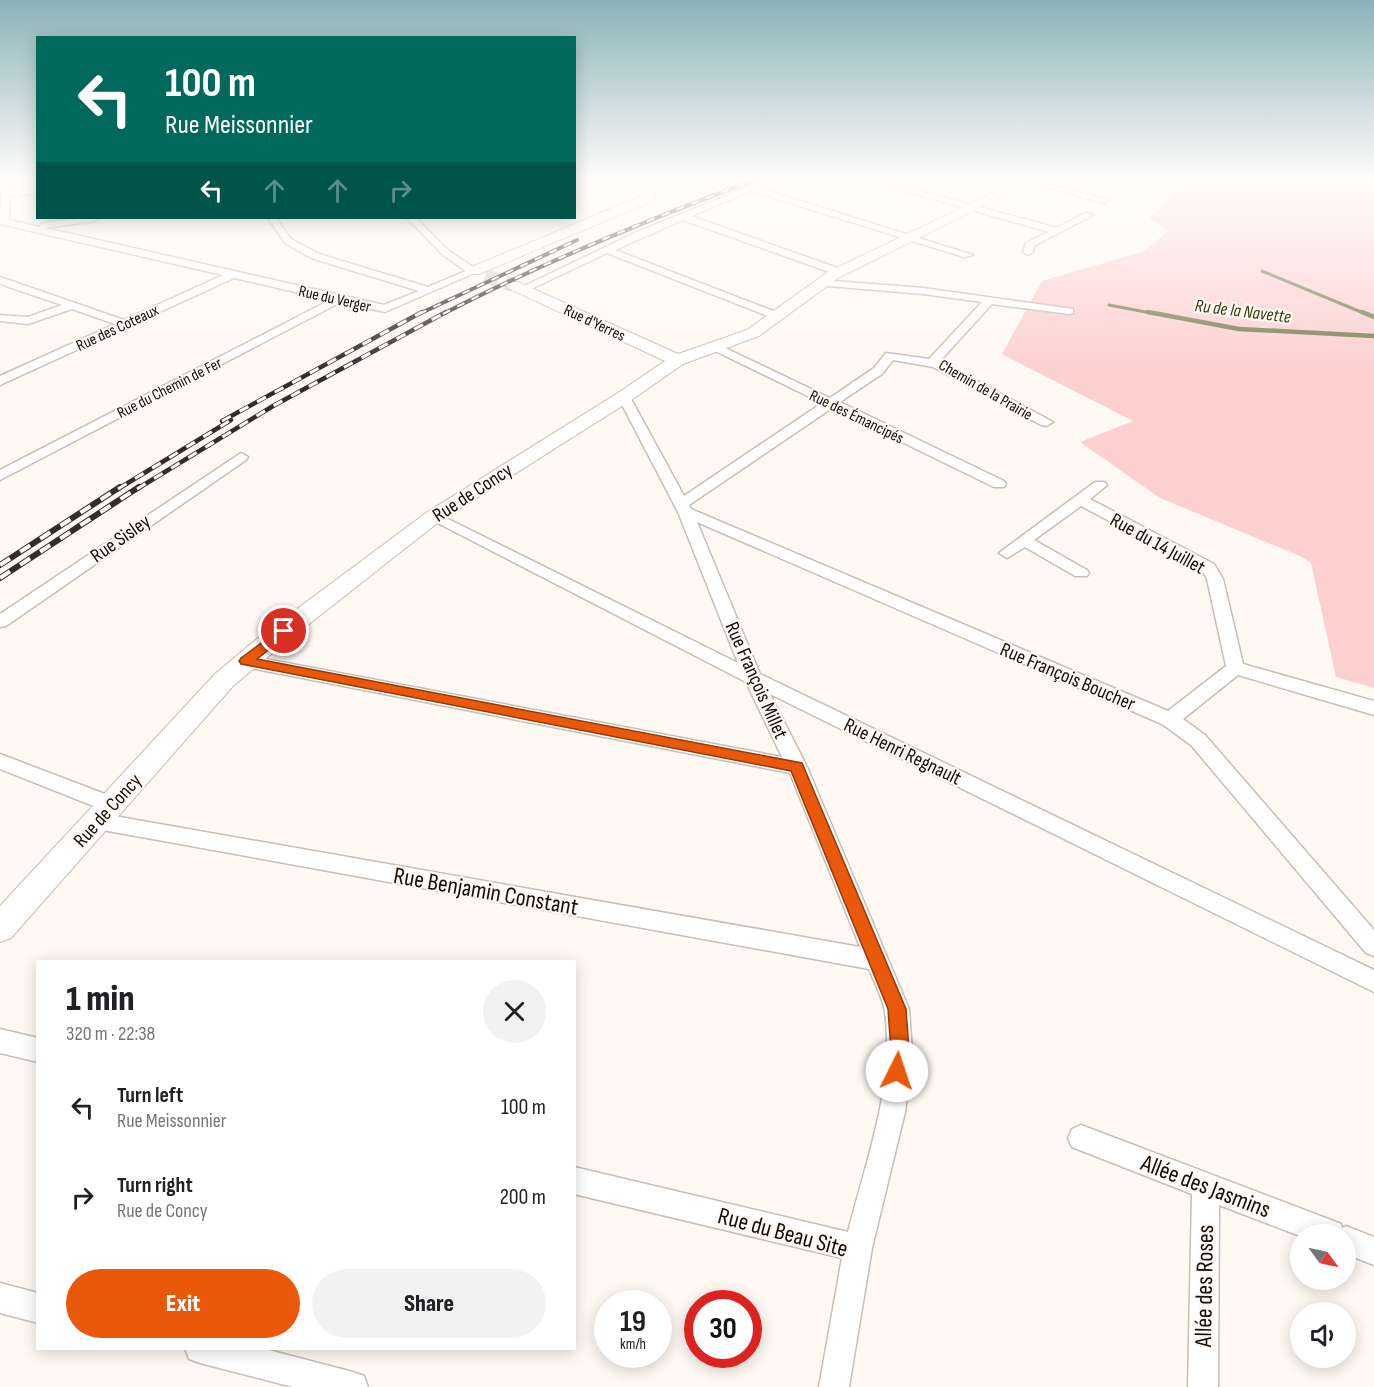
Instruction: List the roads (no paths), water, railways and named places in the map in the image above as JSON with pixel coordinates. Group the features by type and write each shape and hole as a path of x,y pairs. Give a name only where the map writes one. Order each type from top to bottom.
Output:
{"street":[{"name":"Rue du Verger","path":"97,243 385,309 428,290"},
{"path":"289,243 315,256 428,290 480,273 548,243"},
{"path":"435,243 446,253 480,273"},
{"path":"518,287 624,243"},
{"path":"756,243 838,272"},
{"name":"Rue de Concy","path":"0,928 224,680 245,661 433,517 624,397 677,360 753,333 820,283 898,243"},
{"path":"928,243 968,255"},
{"path":"1028,252 1029,245 1034,243"},
{"path":"607,250 777,316"},
{"name":"Rue des Coteaux","path":"0,381 234,274"},
{"path":"0,280 125,324"},
{"path":"820,283 923,291 1069,311"},
{"name":"Rue d'Yerres","path":"518,287 677,360"},
{"name":"Rue du Chemin de Fer","path":"3,471 339,299"},
{"name":"Chemin de la Prairie","path":"988,299 986,305 933,362 1046,422"},
{"path":"0,318 25,323 36,321 72,305"},
{"name":"Rue des Émancipés","path":"715,347 999,484"},
{"path":"683,508 756,454 878,371 890,356 929,364 933,362"},
{"name":"Rue François Millet","path":"624,397 683,508 753,678 797,767 897,1009 900,1051 892,1112 858,1248"},
{"name":"Rue Sisley","path":"0,622 241,457"},
{"path":"1007,553 1100,485"},
{"name":"Rue du 14 Juillet","path":"1080,500 1208,567 1215,579 1235,668"},
{"name":"Rue François Boucher","path":"683,508 1169,719 1198,740 1374,946"},
{"name":"Rue Henri Regnault","path":"433,517 753,678 1374,981"},
{"path":"1025,541 1081,573"},
{"path":"245,661 797,767"},
{"path":"1169,719 1235,668 1374,708"},
{"path":"0,761 104,813"},
{"name":"Rue Benjamin Constant","path":"104,813 876,960"},
{"path":"0,1041 36,1050"},
{"name":"Allée des Jasmins","path":"1081,1137 1305,1224"},
{"name":"Rue du Beau Site","path":"576,1180 858,1248 834,1387"},
{"name":"Allée des Roses","path":"1203,1387 1206,1186"},
{"path":"1356,1244 1374,1251"},
{"path":"0,1298 36,1307"},
{"path":"208,1350 354,1387"}],"waterway":[{"path":"1262,271 1366,314"},
{"name":"Ru de la Navette","path":"1109,305 1156,314"},
{"name":"Ru de la Navette","path":"1148,312 1239,329 1374,336"},
{"path":"1362,312 1374,317"}],"tunnel":[{"path":"485,276 513,285"}],"railway":[{"path":"419,314 571,243"},
{"path":"443,314 595,243"},
{"path":"222,421 422,312"},
{"path":"137,489 273,406 446,312"},
{"path":"118,489 231,420"},
{"path":"0,565 120,487"},
{"path":"0,578 139,487"}]}
